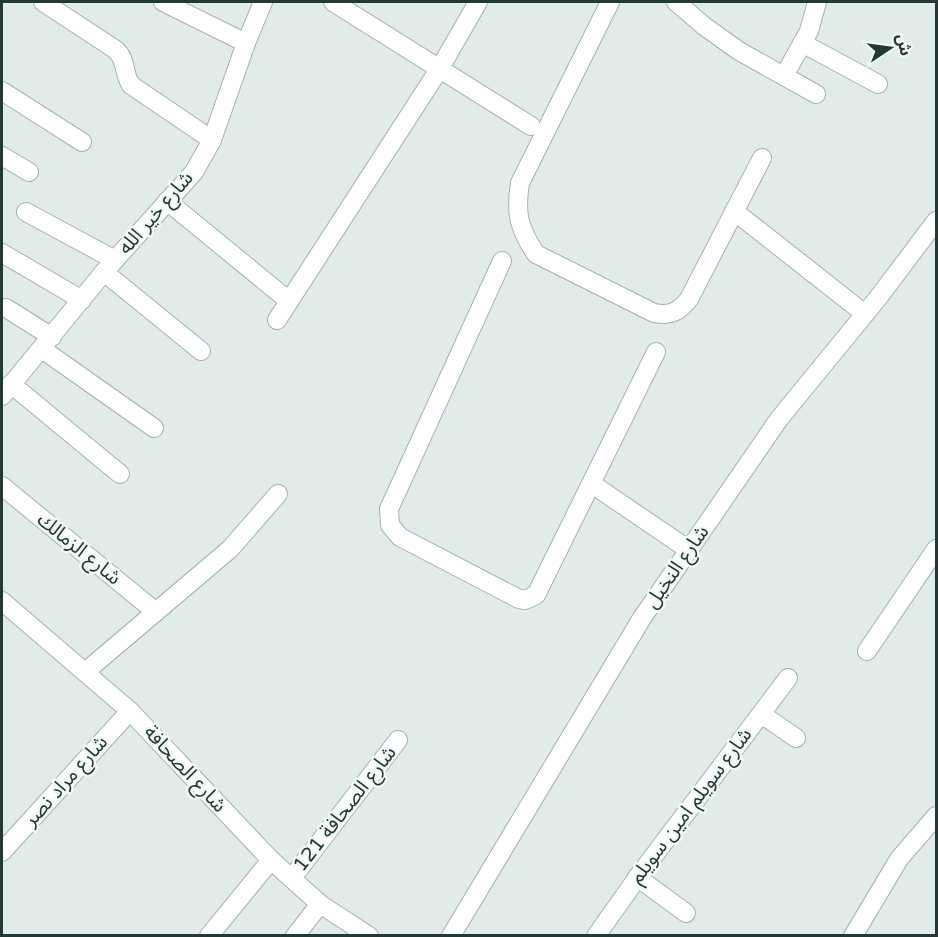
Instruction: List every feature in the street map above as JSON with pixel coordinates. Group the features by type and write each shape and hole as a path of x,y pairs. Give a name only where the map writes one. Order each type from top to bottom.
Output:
{"street":[{"path":"43,2 116,50 123,59 124,73 131,85 212,140"},
{"path":"163,2 246,43"},
{"name":"شارع خير الله","path":"6,390 110,266 194,171 212,140 263,2"},
{"path":"333,2 531,126"},
{"path":"277,320 440,68 478,2"},
{"path":"610,2 520,183 517,202 519,221 525,238 536,254 654,313 664,315 674,313 689,299 762,158"},
{"path":"784,76 809,31 818,2"},
{"path":"684,4 704,26 722,39 816,94"},
{"path":"802,43 878,84"},
{"path":"2,91 82,142"},
{"path":"2,156 28,172"},
{"path":"167,201 289,302"},
{"path":"734,211 866,314"},
{"path":"26,212 110,266 201,351"},
{"name":"شارع النخيل","path":"451,936 636,627 779,419 866,314 936,221"},
{"path":"2,253 82,300"},
{"path":"502,261 389,509 390,525 400,537 519,599 525,600 536,595 656,352"},
{"path":"6,308 154,429"},
{"path":"6,390 120,474"},
{"path":"591,484 689,550"},
{"name":"شارع الزمالك","path":"2,486 156,612"},
{"path":"86,672 230,549 278,494"},
{"path":"867,651 936,549"},
{"name":"شارع الصحافة","path":"2,601 130,711 271,860 320,904 369,936"},
{"name":"شارع سويلم امين سويلم","path":"596,936 637,877 788,678"},
{"name":"شارع مراد نصر","path":"2,852 130,711"},
{"path":"761,714 796,738"},
{"name":"شارع الصحافة 121","path":"292,878 398,740"},
{"path":"853,936 899,859 936,816"},
{"path":"209,936 271,860"},
{"path":"637,877 686,913"},
{"path":"295,936 320,904"}]}
